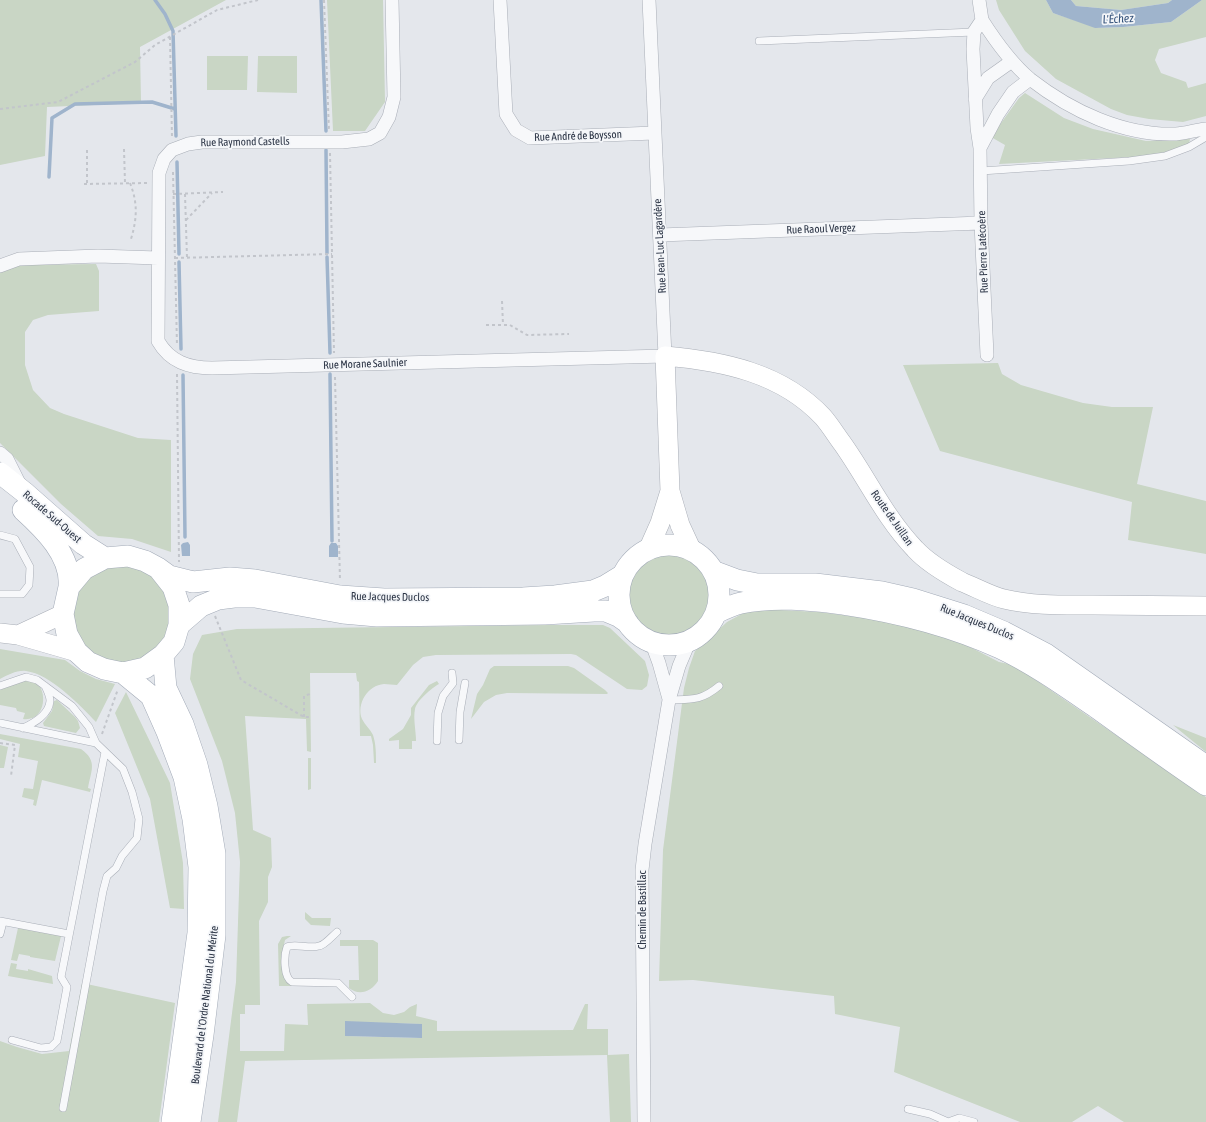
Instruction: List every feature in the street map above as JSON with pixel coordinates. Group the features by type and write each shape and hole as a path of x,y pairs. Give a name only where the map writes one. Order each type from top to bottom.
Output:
{"main road":[{"name":"Rocade Sud-Ouest","path":"0,473 83,544 106,558"},
{"name":"Rocade Sud-Ouest","path":"0,490 44,528 65,560 70,577 70,587"},
{"path":"662,546 677,546 692,551 704,559 713,571 718,585 719,599 716,613 710,624 701,633 690,640 677,644 664,645 651,641 638,634 628,623 622,612 619,599 620,587 630,564 638,556 648,550 662,546"},
{"path":"128,556 145,561 158,568 173,587 180,605 179,625 174,642 163,655 145,668 123,673 104,669 88,662 77,652 66,634 63,614 70,587 84,569 106,558 128,556"},
{"name":"Rue Jacques Duclos","path":"158,568 176,578 193,582 230,578 254,580 340,596 384,599 524,598 555,596 593,591 624,575"},
{"name":"Rue Jacques Duclos","path":"713,571 737,580 757,584 815,584 882,592 920,601 964,615 1023,641 1046,654 1206,766"},
{"name":"Rue Jacques Duclos","path":"179,625 201,606 218,599 234,597 256,597 343,613 377,616 545,614 594,611 606,612 618,616 628,623"},
{"name":"Rue Jacques Duclos","path":"716,613 739,603 757,600 790,600 832,603 877,609 919,619 970,636 1000,648 1055,680 1206,784"},
{"name":"Boulevard de l'Ordre National du Mérite","path":"163,655 166,688 183,724 197,765 207,806 215,854 215,935 203,1035 190,1122"},
{"name":"Boulevard de l'Ordre National du Mérite","path":"123,673 151,696 167,732 184,777 193,819 199,867 198,933 172,1122"}],"street":[{"name":"Rue Raymond Castells","path":"158,258 158,174 164,159 172,150 188,144 202,142 330,142 369,139 380,132 389,117 394,97 392,0"},
{"name":"Rue André de Boysson","path":"500,0 506,114 516,130 530,138 654,133"},
{"name":"Rue Jean-Luc Lagardère","path":"649,0 670,491 680,525 692,551"},
{"path":"979,0 982,20 998,44 1012,61 1030,79 1066,103 1113,125 1143,132 1176,134 1206,128"},
{"path":"974,32 982,20"},
{"name":"Rue Pierre Latécoère","path":"974,32 973,49 975,100 980,148 981,223 987,355"},
{"path":"975,100 988,78 1012,61"},
{"path":"980,148 998,114 1013,92 1030,79"},
{"name":"Rue Raoul Vergez","path":"660,235 981,223"},
{"path":"0,266 19,259 98,256 158,258"},
{"name":"Rue Morane Saulnier","path":"158,258 158,341 163,349 177,361 194,367 212,368 665,356"},
{"name":"Route de Juillan","path":"665,356 691,358 736,366 759,374 784,386 804,400 824,418 850,455 891,520 915,550 961,581 1003,598 1042,604 1206,606"},
{"path":"0,453 7,460 24,492"},
{"name":"Rue Jean-Luc Lagardère","path":"648,550 660,524 670,491"},
{"path":"9,634 63,614"},
{"path":"9,634 77,652"},
{"name":"Chemin de Bastillac","path":"644,1122 642,870 669,700 679,666 690,640"},
{"name":"Chemin de Bastillac","path":"651,641 659,663 669,700"}],"lane":[{"path":"759,41 974,32"},
{"path":"981,171 1129,161 1165,156 1189,147 1206,137"},
{"path":"0,536 15,539 30,567 29,585 22,594 0,594"},
{"path":"437,741 438,713 443,696 453,683 452,673"},
{"path":"0,686 26,677 37,680 72,706 89,727 96,743 123,769 132,792 139,819 137,838 122,856 116,868 107,876 103,891 63,1108"},
{"path":"459,740 460,712 465,683"},
{"path":"24,728 36,722 46,712 50,702 45,686"},
{"path":"669,700 699,699 710,694 719,686"},
{"path":"0,723 96,743"},
{"path":"12,1040 41,1048 51,1048 58,1041 67,987 61,977 105,752"},
{"path":"0,934 2,921 69,934"},
{"path":"337,932 320,946 290,945 287,947 285,953 285,974 292,982 338,983 352,997"},
{"path":"908,1109 930,1114 948,1122 959,1118 974,1122"}],"path":[{"path":"0,108 58,102 135,62 155,45 217,10 258,0"},
{"path":"324,0 330,142 340,596"},
{"path":"171,36 172,112"},
{"path":"124,149 125,183"},
{"path":"87,150 88,184"},
{"path":"130,183 136,206 136,221 131,239"},
{"path":"84,184 158,183"},
{"path":"174,194 223,192"},
{"path":"186,220 212,193"},
{"path":"184,194 187,258"},
{"path":"175,258 332,254"},
{"path":"502,301 503,325"},
{"path":"486,326 510,325 527,335 569,334"},
{"path":"201,606 205,615 214,615 241,680 304,717 311,717"},
{"path":"96,743 102,734 117,695 123,673"},
{"path":"304,717 304,696 310,694"},
{"path":"0,742 15,746 11,776"}],"green space":[{"path":"0,0 226,0 140,47 141,103 47,107 45,156 0,165"},
{"path":"327,0 383,0 385,102 365,131 333,131"},
{"path":"996,0 1046,0 1053,13 1098,28 1171,22 1202,0 1206,0 1206,37 1159,49 1155,60 1161,73 1186,82 1188,88 1206,83 1206,116 1183,122 1149,119 1127,115 1111,109 1056,79 1025,51 999,10"},
{"path":"1071,0 1172,0 1168,3 1121,10 1076,6"},
{"path":"207,56 248,56 247,90 207,90"},
{"path":"258,56 297,56 297,93 257,92"},
{"path":"1025,93 1064,118 1093,129 1146,141 1190,139 1189,144 1165,153 1133,157 999,164 1005,145 991,137 1019,98"},
{"path":"96,264 99,271 99,311 48,315 33,320 25,332 25,365 33,390 50,408 138,438 171,440 171,552 132,539 98,536 61,504 0,443 0,271 20,265"},
{"path":"998,363 1002,374 1021,385 1083,403 1112,407 1153,407 1137,484 1206,501 1206,554 1128,540 1132,502 940,451 903,365"},
{"path":"670,553 678,554 693,560 705,572 711,587 711,603 705,618 693,630 678,636 670,637 662,636 647,630 635,618 629,603 628,595 629,587 635,572 647,560 662,554"},
{"path":"121,565 140,569 156,579 166,595 170,614 166,633 156,649 140,659 121,663 102,659 86,649 76,633 72,614 76,595 86,579 102,569"},
{"path":"760,609 819,612 873,619 933,631 970,647 999,662 1014,665 1206,797 1206,1122 1124,1122 1098,1106 1072,1122 1020,1122 894,1072 900,1027 835,1014 834,996 693,980 659,981 663,850 684,688 689,668 695,651 727,622 749,610"},
{"path":"603,625 610,628 645,661 649,675 647,686 642,690 627,689 576,655 571,654 436,655 423,657 413,665 397,685 378,685 368,692 362,702 362,719 373,735 376,763 374,763 371,736 360,736 359,682 357,681 356,673 310,673 311,752 307,751 306,719 245,716 253,830 271,838 272,867 268,877 268,902 259,921 260,1005 245,1005 245,1014 240,1014 240,1051 284,1051 285,1024 308,1025 307,1004 370,1003 383,1013 394,1015 404,1012 417,1004 416,1016 437,1021 437,1031 573,1030 585,1004 588,1004 587,1029 608,1029 608,1055 629,1054 631,1122 610,1122 607,1055 245,1061 237,1122 218,1122 236,982 240,862 235,813 222,761 190,679 193,654 202,635 237,629","holes":["345,1022 422,1024 422,1038 345,1036"]},
{"path":"0,649 65,660 80,671 96,679 115,684 96,722 64,691 35,673 19,671 0,679"},
{"path":"494,666 568,666 574,668 608,693 507,693 496,695 484,702 471,719 477,694 490,669"},
{"path":"20,681 36,683 42,692 43,705 36,716 31,719 23,719 25,713 17,711 16,708 0,705 0,690"},
{"path":"437,681 439,684 429,691 416,706 414,721 416,741 412,741 412,749 399,749 399,740 389,741 389,739 403,729 411,715 411,708 429,685"},
{"path":"126,692 170,783 183,863 184,909 170,908 150,799 115,713"},
{"path":"57,700 78,721 80,728 76,733 44,726 43,723 52,711 54,701"},
{"path":"1173,725 1206,738 1206,752"},
{"path":"0,734 81,749 90,758 91,762 92,771 88,788 91,789 90,792 42,780 36,806 33,805 34,800 22,797 24,788 33,789 38,761 18,757 20,744 0,739"},
{"path":"0,745 8,747 4,768 0,768"},
{"path":"308,758 311,758 311,789 308,790"},
{"path":"305,912 312,918 331,918 330,926 311,925 305,919"},
{"path":"18,928 61,936 55,961 19,954 17,961 11,960"},
{"path":"291,936 285,940 283,949 291,986 279,986 278,944 282,937"},
{"path":"340,940 373,940 378,943 378,981 372,988 365,992 357,992 349,988 349,980 359,980 358,946 340,946"},
{"path":"11,963 17,964 16,969 28,971 28,969 52,976 53,984 8,976"},
{"path":"82,983 175,1003 159,1122 0,1122 0,1041 42,1054 69,1051"}],"water":[{"name":"L'Échez","path":"1046,0 1071,0 1076,6 1121,10 1168,3 1172,0 1202,0 1171,22 1123,27 1095,28 1053,13"},
{"path":"188,542 190,545 190,556 182,556 181,545"},
{"path":"331,543 336,543 338,546 338,557 329,557 329,546"},
{"path":"345,1021 422,1024 422,1038 345,1036"}],"waterway":[{"path":"155,0 165,14 173,31 176,136"},
{"path":"321,0 326,131"},
{"path":"49,177 52,118 75,104 152,102 175,109"},
{"path":"326,150 327,253"},
{"path":"177,162 179,254"},
{"path":"327,257 330,353"},
{"path":"179,262 181,349"},
{"path":"330,374 332,541"},
{"path":"183,375 185,537"}]}
